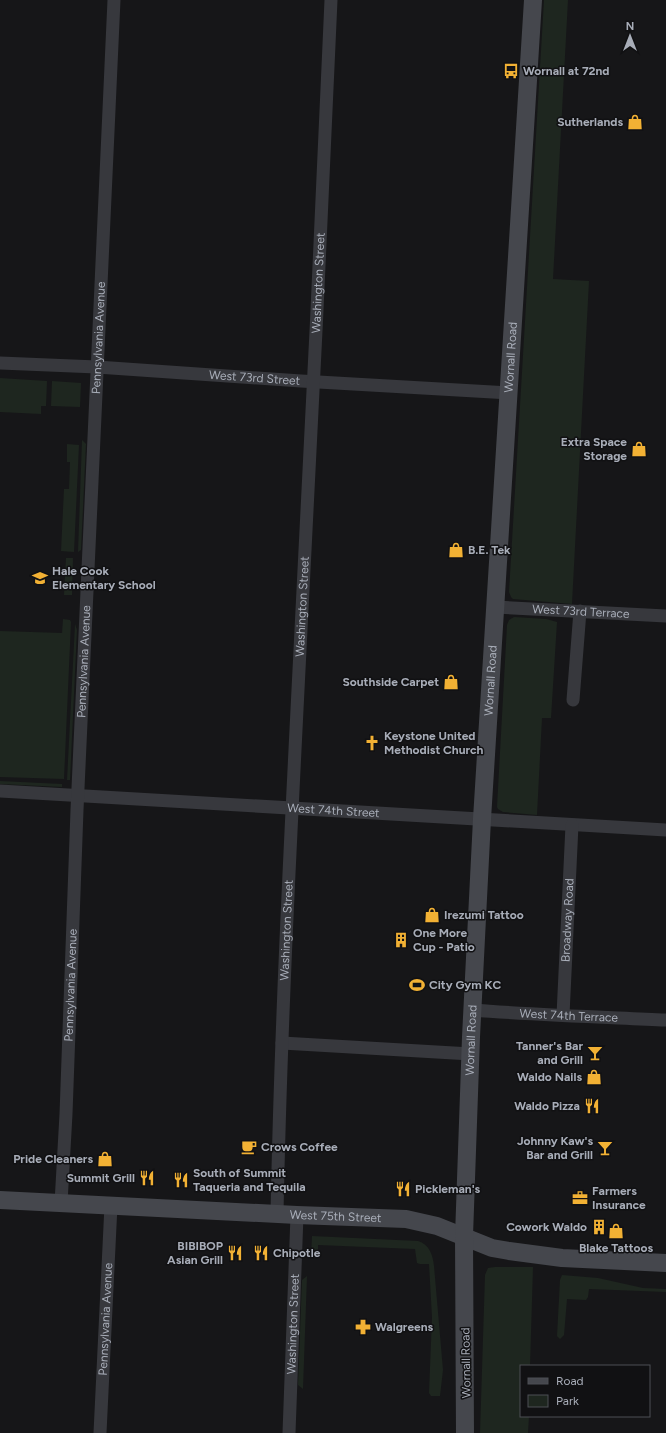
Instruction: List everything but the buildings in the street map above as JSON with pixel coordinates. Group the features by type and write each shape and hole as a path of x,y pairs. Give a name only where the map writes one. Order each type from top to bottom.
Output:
{"main road":[{"name":"Wornall Road","path":"465,1433 464,1236 472,1010 482,819 510,393 533,0"},
{"name":"West 75th Street","path":"0,1200 406,1219 437,1226 492,1248 509,1251 562,1258 666,1263"}],"street":[{"name":"Pennsylvania Avenue","path":"61,1203 114,0"},
{"name":"Washington Street","path":"277,1214 282,1043 292,808 314,382 331,0"},
{"name":"West 73rd Street","path":"0,363 97,367 314,382 510,393"},
{"name":"West 73rd Terrace","path":"496,607 666,616"},
{"path":"573,700 580,611"},
{"name":"West 74th Street","path":"0,791 666,830"},
{"name":"Broadway Road","path":"563,1015 572,825"},
{"name":"West 74th Terrace","path":"472,1010 521,1014 666,1020"},
{"path":"282,1043 471,1054"},
{"name":"Pennsylvania Avenue","path":"100,1433 111,1205"},
{"name":"Washington Street","path":"289,1433 297,1215"}],"green space":[{"path":"544,0 568,0 553,279 589,281 572,604 513,599 509,592"},
{"path":"0,378 47,381 46,406 41,406 41,414 0,412"},
{"path":"52,381 81,383 80,407 51,406"},
{"path":"82,440 86,444 81,550 78,552"},
{"path":"67,444 79,445 74,552 61,551 64,489 69,489 70,462 67,462"},
{"path":"66,558 73,558 72,595 64,595"},
{"path":"514,617 546,619 557,622 551,718 542,718 537,815 503,812 497,807 507,625 509,620"},
{"path":"63,619 70,620 71,622 64,779 0,777 0,631 62,633"},
{"path":"75,624 77,630 70,780 67,780"},
{"path":"0,781 62,784 62,787 0,784"},
{"path":"312,1236 418,1241 422,1242 428,1247 433,1258 434,1266 443,1370 440,1396 431,1396 429,1393 432,1317 429,1264 417,1263 415,1249 318,1245 318,1256 311,1258"},
{"path":"533,1267 530,1365 520,1365 520,1417 529,1417 528,1433 480,1433 485,1275 488,1268"},
{"path":"562,1275 598,1278 643,1288 666,1289 666,1292 589,1289 586,1300 567,1299 564,1335 560,1339 557,1336 560,1280"},
{"path":"307,1276 303,1389 298,1385 302,1280"}],"place":[{"name":"Wornall at 72nd","path":"511,71"},
{"name":"Sutherlands","path":"635,122"},
{"name":"Extra Space Storage","path":"639,449"},
{"name":"B.E. Tek","path":"456,550"},
{"name":"Hale Cook Elementary School","path":"40,578"},
{"name":"Southside Carpet","path":"451,682"},
{"name":"Keystone United Methodist Church","path":"372,743"},
{"name":"Irezumi Tattoo","path":"432,915"},
{"name":"One More Cup - Patio","path":"401,940"},
{"name":"City Gym KC","path":"417,985"},
{"name":"Tanner's Bar and Grill","path":"595,1053"},
{"name":"Waldo Nails","path":"594,1077"},
{"name":"Waldo Pizza","path":"592,1106"},
{"name":"Crows Coffee","path":"249,1147"},
{"name":"Johnny Kaw's Bar and Grill","path":"605,1148"},
{"name":"Pride Cleaners","path":"105,1159"},
{"name":"Summit Grill","path":"147,1178"},
{"name":"South of Summit Taqueria and Tequila","path":"181,1180"},
{"name":"Pickleman's","path":"403,1189"},
{"name":"Farmers Insurance","path":"580,1198"},
{"name":"Cowork Waldo","path":"599,1227"},
{"name":"Blake Tattoos","path":"616,1231"},
{"name":"BIBIBOP Asian Grill","path":"235,1253"},
{"name":"Chipotle","path":"261,1253"},
{"name":"Walgreens","path":"363,1327"}]}
